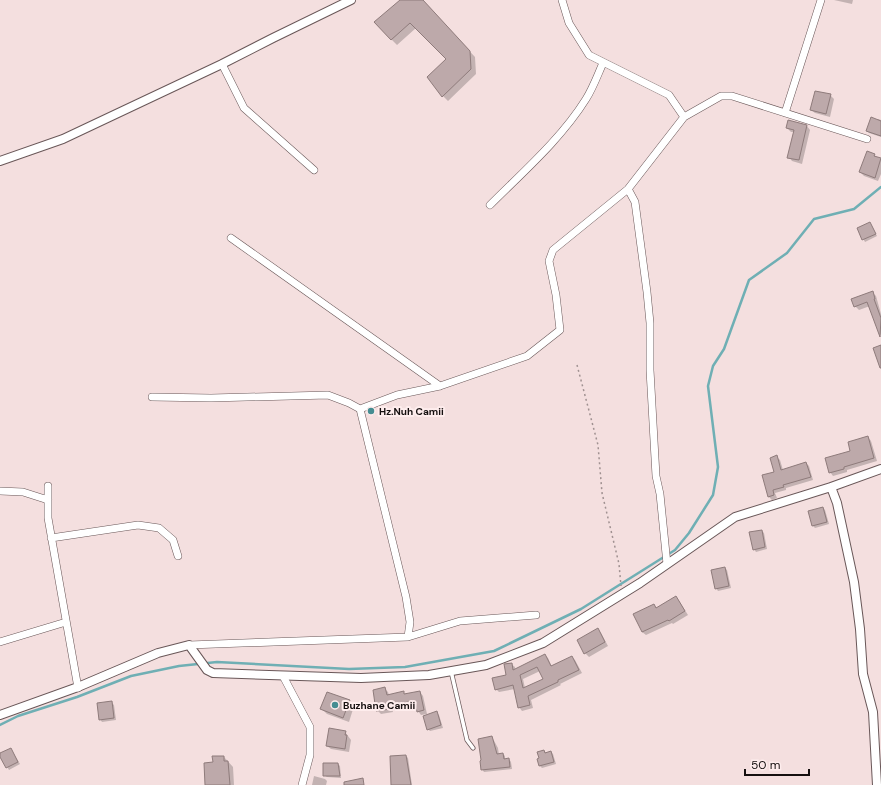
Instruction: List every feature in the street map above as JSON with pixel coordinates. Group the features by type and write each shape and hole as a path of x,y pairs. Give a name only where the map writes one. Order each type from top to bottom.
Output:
{"street":[{"path":"0,161 63,139 222,64 352,0"},
{"path":"562,0 569,24 589,55 669,95 684,118"},
{"path":"785,112 821,0"},
{"path":"490,205 543,152 576,114 587,97 603,63"},
{"path":"222,64 244,108 314,170"},
{"path":"360,409 397,395 440,386 527,356 560,330 556,295 549,261 553,250 628,189 684,118 721,96 732,96 867,139"},
{"path":"628,189 635,202 647,292 650,323 650,370 656,476 660,494 667,564"},
{"path":"231,238 440,386"},
{"path":"152,397 211,398 328,395 360,409 406,598 410,622 408,637"},
{"path":"189,645 207,670 213,673 361,678 429,675 486,665 543,643 640,583 735,518 832,487 881,469"},
{"path":"48,486 48,518 78,688"},
{"path":"832,487 854,582 860,629 863,674 873,712 877,785"},
{"path":"0,491 23,492 48,500"},
{"path":"51,538 138,525 159,528 173,540 178,556"},
{"path":"0,714 78,688 158,653 189,645 408,637 460,621 536,615"},
{"path":"0,642 66,622"},
{"path":"282,676 310,728 310,755 302,785"}],"lane":[{"path":"451,671 467,740 472,748"}],"path":[{"path":"577,365 598,445 602,493 618,564 621,588"}],"building":[{"path":"400,0 423,0 470,51 471,69 442,97 427,77 446,59 410,23 391,40 374,22"},
{"path":"815,91 831,94 826,114 810,110"},
{"path":"871,117 881,121 881,136 866,131"},
{"path":"788,120 807,125 799,160 787,158 794,130 786,128"},
{"path":"867,151 875,154 874,156 881,158 875,178 859,172"},
{"path":"870,222 876,234 862,240 857,228"},
{"path":"873,291 874,299 881,318 880,337 867,302 854,307 851,299"},
{"path":"881,345 881,368 880,368 873,348"},
{"path":"868,436 874,458 829,473 825,458 850,451 848,442"},
{"path":"777,455 781,470 806,462 811,477 783,485 784,487 773,490 774,495 768,497 762,475 774,472 770,458"},
{"path":"823,507 827,522 812,526 808,511"},
{"path":"762,530 765,547 753,550 749,532"},
{"path":"725,567 729,586 715,589 711,570"},
{"path":"676,596 685,611 669,621 668,620 642,632 633,614 654,604 656,608"},
{"path":"598,628 605,642 584,654 577,640"},
{"path":"545,654 551,666 572,656 579,670 528,696 530,705 518,708 513,685 495,690 492,678 506,675 504,664 512,663 513,670","holes":["537,667 543,679 523,688 520,675"]},
{"path":"385,687 387,695 404,691 404,694 420,691 424,710 417,712 415,701 389,705 390,709 376,711 373,690"},
{"name":"Buzhane Camii","path":"327,692 350,700 343,718 320,709"},
{"path":"112,701 114,718 99,720 97,703"},
{"path":"437,711 441,725 427,730 423,716"},
{"path":"329,728 346,731 345,735 347,735 345,749 326,746"},
{"path":"492,736 497,754 503,753 504,759 509,758 510,767 481,770 478,739"},
{"path":"11,748 18,762 6,768 0,757 0,753"},
{"path":"544,750 545,753 551,751 554,762 539,766 537,752"},
{"path":"406,755 411,785 391,785 390,756"},
{"path":"212,756 224,756 224,761 228,761 230,785 205,785 204,763 213,762"},
{"path":"323,763 338,763 340,776 323,776"},
{"path":"363,778 364,785 344,785 344,782"}],"waterway":[{"path":"0,725 18,716 77,697 131,676 179,666 217,662 349,669 405,667 494,651 581,609 675,550 689,533 713,495 718,467 708,386 713,366 724,349 749,280 787,253 814,219 854,209 881,187"}],"place":[{"name":"Hz.Nuh Camii","path":"371,411"},
{"name":"Buzhane Camii","path":"335,705"}]}
